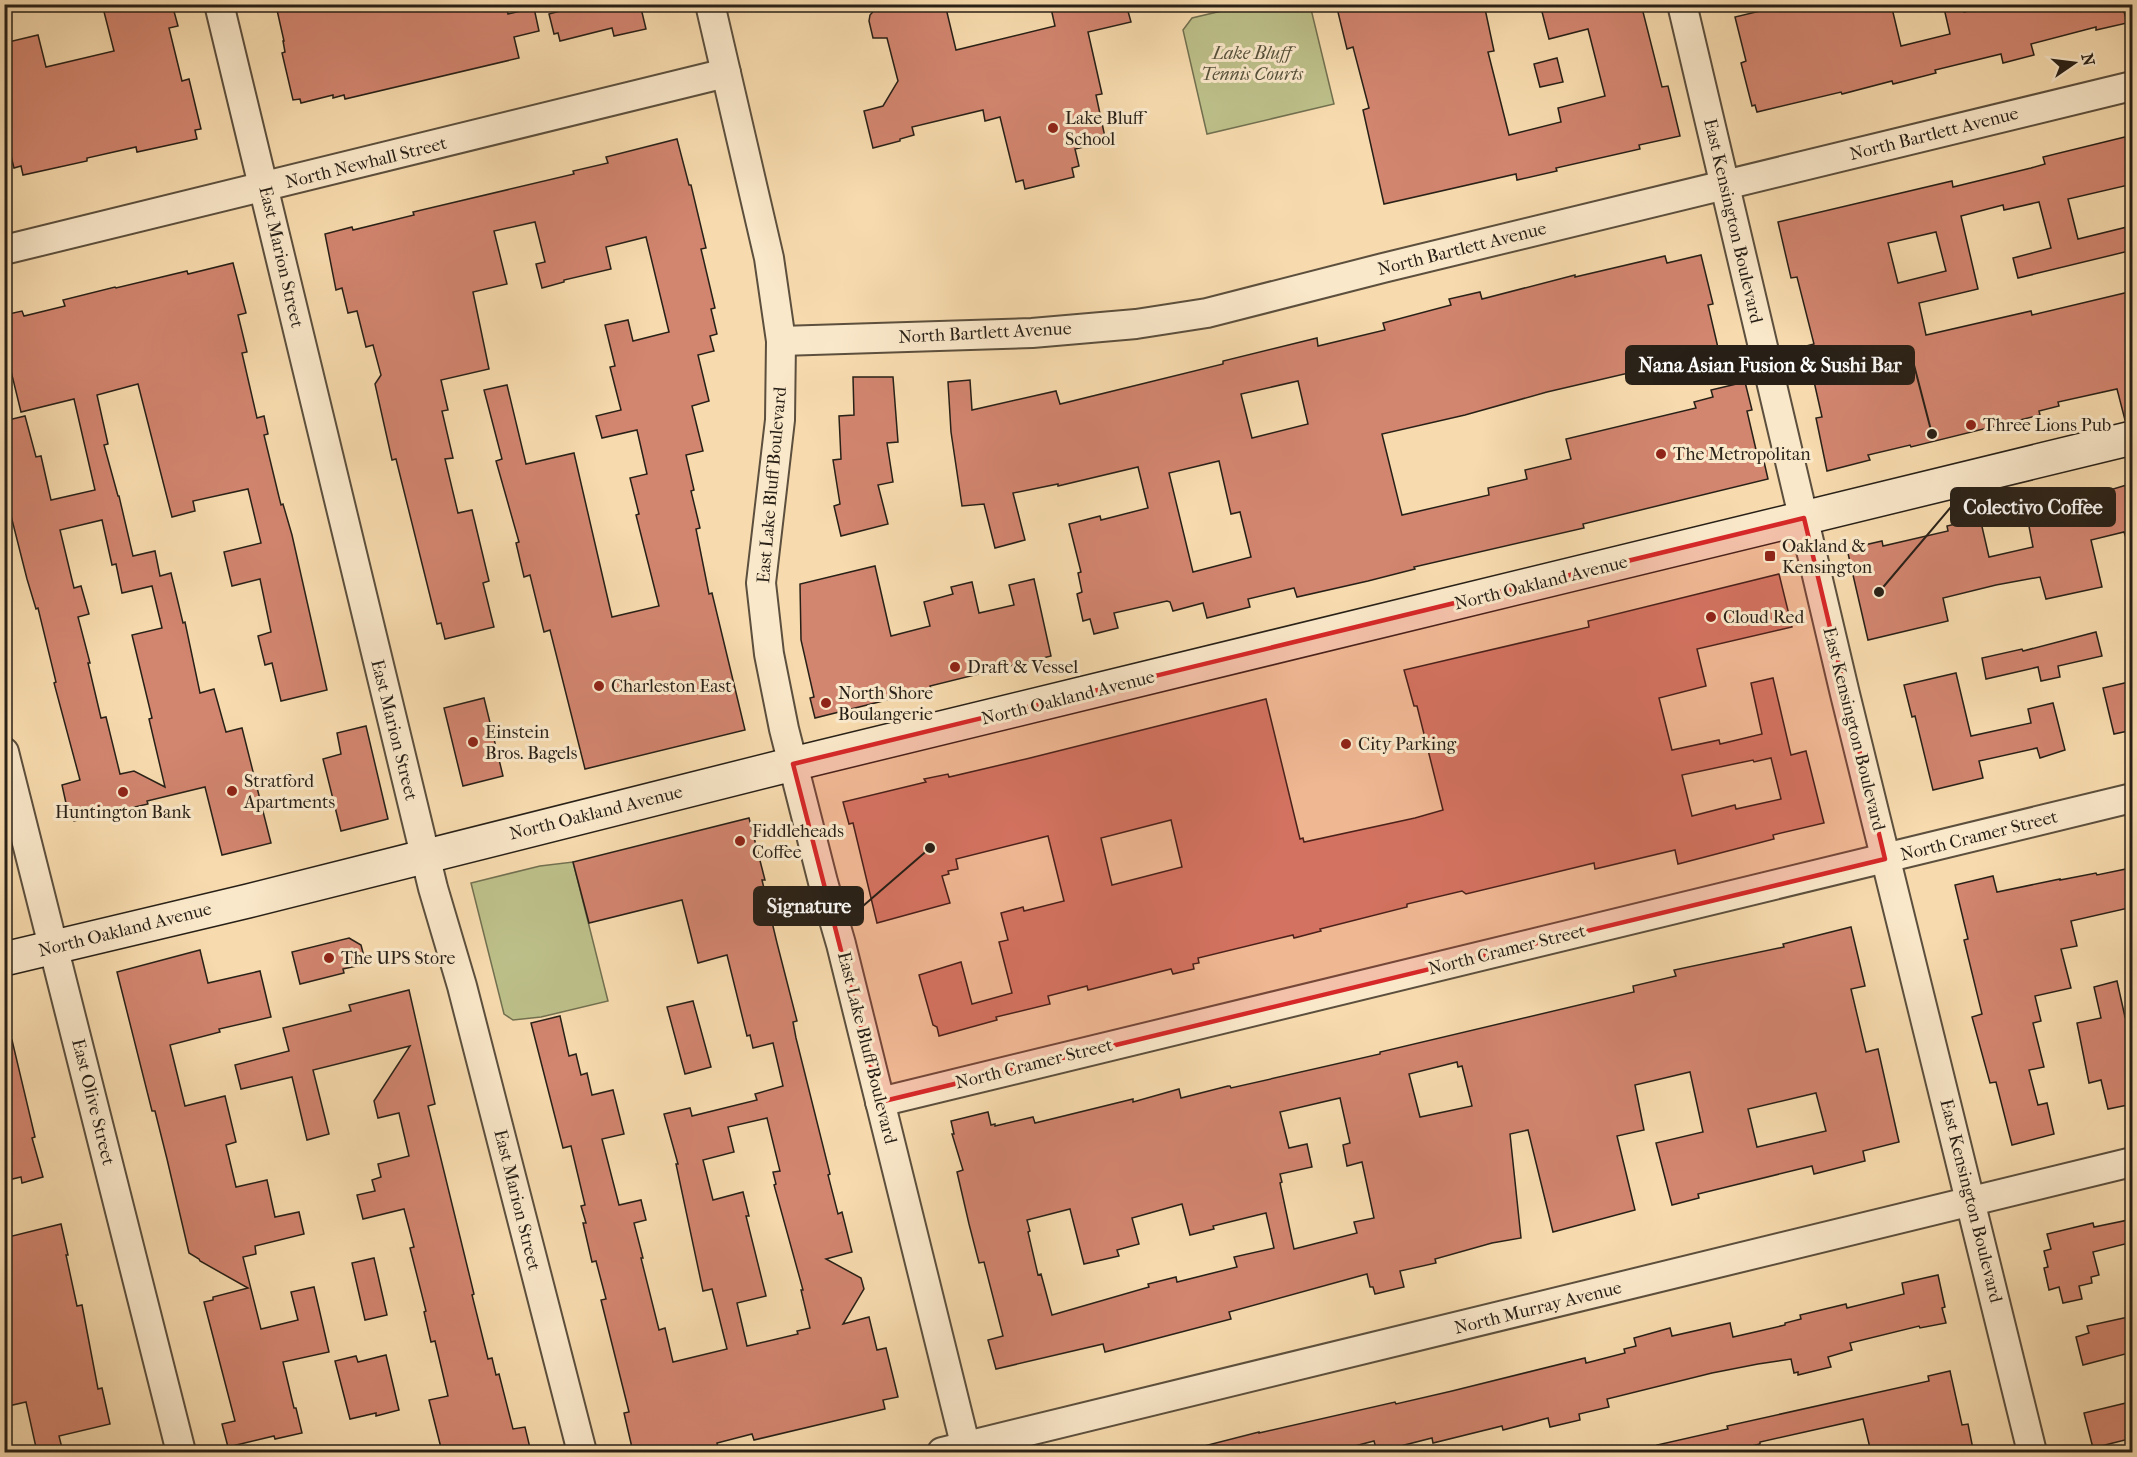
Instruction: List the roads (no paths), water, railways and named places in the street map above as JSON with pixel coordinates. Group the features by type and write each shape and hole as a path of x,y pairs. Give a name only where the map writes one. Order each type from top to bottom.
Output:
{"main road":[{"name":"North Oakland Avenue","path":"4,959 793,764 2133,438"}],"street":[{"name":"East Marion Street","path":"219,4 425,855 462,986 582,1452"},
{"name":"East Lake Bluff Boulevard","path":"710,4 769,258 781,341 780,420 761,583 769,654 793,764 823,882 842,944 880,1102 958,1451"},
{"name":"East Kensington Boulevard","path":"1682,4 1886,859 2032,1452"},
{"name":"North Newhall Street","path":"4,250 726,73"},
{"name":"North Bartlett Avenue","path":"781,341 1032,333 1136,324 1207,313 1725,184 2133,86"},
{"name":"East Olive Street","path":"4,752 181,1452"},
{"name":"North Cramer Street","path":"880,1102 2133,798"},
{"name":"North Murray Avenue","path":"958,1451 2133,1162"}],"place":[{"name":"Lake Bluff School","path":"1053,128"},
{"name":"Three Lions Pub","path":"1971,425"},
{"name":"Nana Asian Fusion & Sushi Bar","path":"1932,434"},
{"name":"The Metropolitan","path":"1661,454"},
{"name":"Oakland & Kensington","path":"1770,556"},
{"name":"Colectivo Coffee","path":"1879,592"},
{"name":"Cloud Red","path":"1711,617"},
{"name":"Draft & Vessel","path":"955,667"},
{"name":"Charleston East","path":"599,686"},
{"name":"North Shore Boulangerie","path":"826,703"},
{"name":"Einstein Bros. Bagels","path":"473,742"},
{"name":"City Parking","path":"1346,744"},
{"name":"Stratford Apartments","path":"232,791"},
{"name":"Huntington Bank","path":"123,792"},
{"name":"Fiddleheads Coffee","path":"740,841"},
{"name":"Signature","path":"930,848"},
{"name":"The UPS Store","path":"329,958"}],"park label":[{"name":"Lake Bluff Tennis Courts","path":"1252,63"}]}
